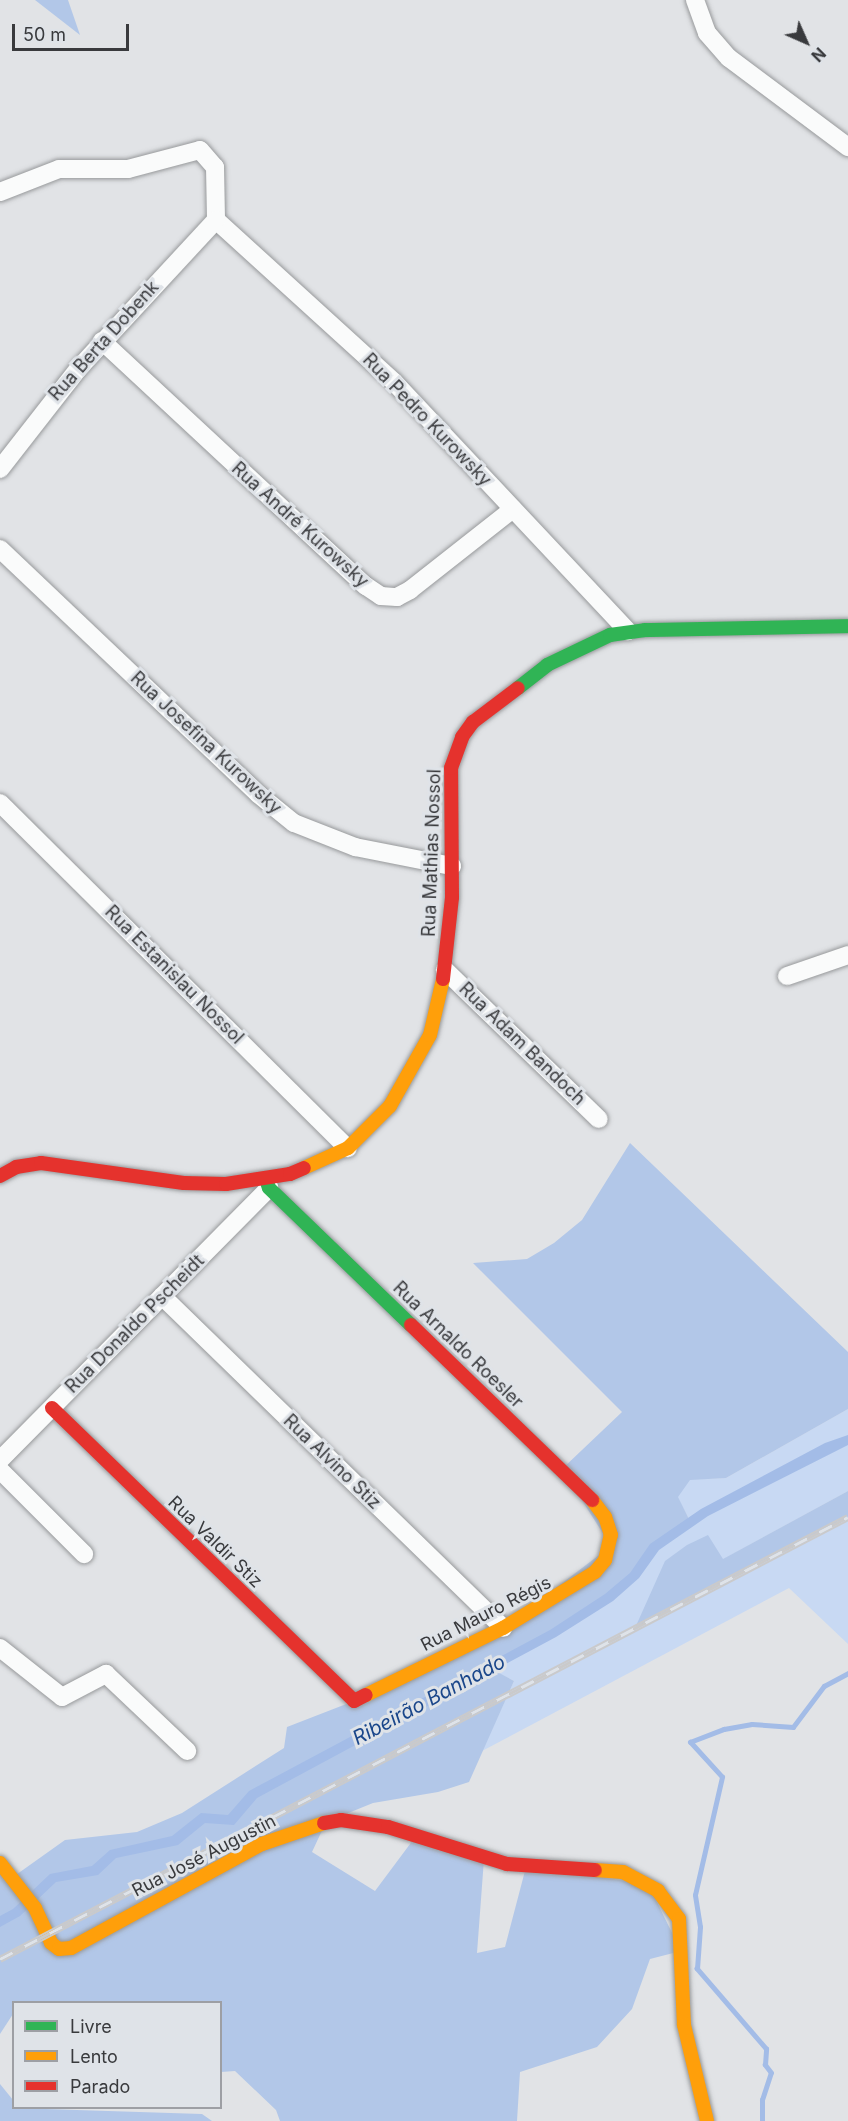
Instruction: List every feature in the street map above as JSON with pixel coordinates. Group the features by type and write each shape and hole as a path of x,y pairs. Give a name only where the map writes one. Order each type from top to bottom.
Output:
{"street":[{"path":"695,0 707,33 729,58 848,147"},
{"path":"0,192 59,170 128,169 200,150 215,167 216,220"},
{"name":"Rua Berta Dobenk","path":"0,469 55,396 216,220"},
{"name":"Rua Pedro Kurowsky","path":"216,220 394,382 628,631"},
{"name":"Rua André Kurowsky","path":"102,342 366,586 381,596 397,597 410,590 513,509"},
{"name":"Rua Josefina Kurowsky","path":"0,549 258,794 294,823 355,847 452,866"},
{"name":"Rua Mathias Nossol","path":"2,1173 42,1163 184,1183 268,1183 315,1166 348,1148 390,1106 422,1055 438,1007 445,970 452,866 452,768 462,737 473,722 546,665 593,641 628,631 848,626"},
{"name":"Rua Estanislau Nossol","path":"0,803 348,1148"},
{"path":"787,976 848,955"},
{"name":"Rua Adam Bandoch","path":"445,970 599,1119"},
{"name":"Rua Donaldo Pscheidt","path":"0,1460 162,1296 268,1183"},
{"name":"Rua Arnaldo Roesler","path":"268,1183 589,1496 605,1517 611,1535"},
{"name":"Rua Alvino Stiz","path":"162,1296 503,1628"},
{"name":"Rua Valdir Stiz","path":"52,1408 354,1701"},
{"path":"0,1470 84,1554"},
{"name":"Rua Mauro Régis","path":"354,1701 503,1628 589,1577 605,1560 611,1535"},
{"path":"0,1648 62,1696 106,1674 187,1751"},
{"name":"Rua José Augustin","path":"0,1863 22,1889 35,1908 51,1943 59,1949 71,1948 262,1844 305,1827 341,1820 388,1827 507,1864 623,1872 658,1891 679,1919 684,2025 707,2121"}],"shaded area":[{"path":"35,0 68,0 80,35"},
{"path":"630,1143 848,1352 848,1409 726,1478 690,1480 678,1497 692,1525 656,1547 610,1597 488,1667 514,1681 469,1782 438,1792 373,1803 326,1822 312,1852 375,1891 416,1836 484,1859 477,1953 505,1947 526,1867 648,1884 681,1951 650,1959 632,2009 597,2047 520,2072 517,2121 280,2121 276,2110 235,2071 222,2072 222,2001 12,2001 12,2016 0,2034 0,1863 13,1877 65,1840 137,1832 182,1813 284,1748 287,1727 354,1701 503,1628 611,1546 562,1469 622,1412 473,1263 527,1259 554,1243 582,1220"},
{"path":"848,1409 848,1491 722,1560 636,1627 848,1519 848,1644 789,1588 482,1751 514,1681 487,1667 692,1524 677,1497 690,1479 726,1478"},
{"path":"848,1491 848,1519 635,1628 665,1561 687,1545 708,1535 723,1559"},
{"path":"0,2084 12,2099 12,2109 202,2114 212,2121 0,2121"}],"water":[{"name":"Ribeirão Banhado","path":"848,1435 848,1445 708,1516 659,1550 639,1578 613,1601 556,1637 257,1798 234,1825 205,1823 178,1845 116,1858 98,1875 56,1882 20,1916 0,1927 0,1916 13,1909 50,1874 92,1866 110,1850 172,1836 201,1813 228,1815 249,1791 550,1630 605,1594 630,1573 650,1544 701,1509 825,1443"}],"waterway":[{"path":"762,2121 762,2100 771,2073 765,2065 766,2049 697,1969 700,1927 695,1895 722,1777 690,1742 724,1729 752,1724 793,1727 824,1686 848,1673"}],"railway":[{"path":"0,1959 848,1517"}],"traffic: fast":[{"path":"518,688 547,665 610,635 645,630 848,626"},
{"path":"266,1179 269,1188 411,1325"}],"traffic: slow":[{"path":"304,1168 348,1148 390,1106 430,1035 443,979"},
{"path":"366,1695 503,1628 595,1572 605,1560 611,1535 605,1517 592,1500"},
{"path":"0,1863 35,1908 51,1943 59,1949 71,1948 262,1844 324,1823"},
{"path":"595,1870 623,1872 658,1891 679,1919 684,2025 707,2121"}],"traffic: jam":[{"path":"443,979 452,897 451,768 462,737 473,722 518,688"},
{"path":"0,1176 16,1167 41,1163 184,1183 226,1184 290,1174 304,1168"},
{"path":"411,1325 592,1500"},
{"path":"52,1408 354,1701 366,1695"},
{"path":"324,1823 341,1820 388,1827 507,1864 595,1870"}]}
